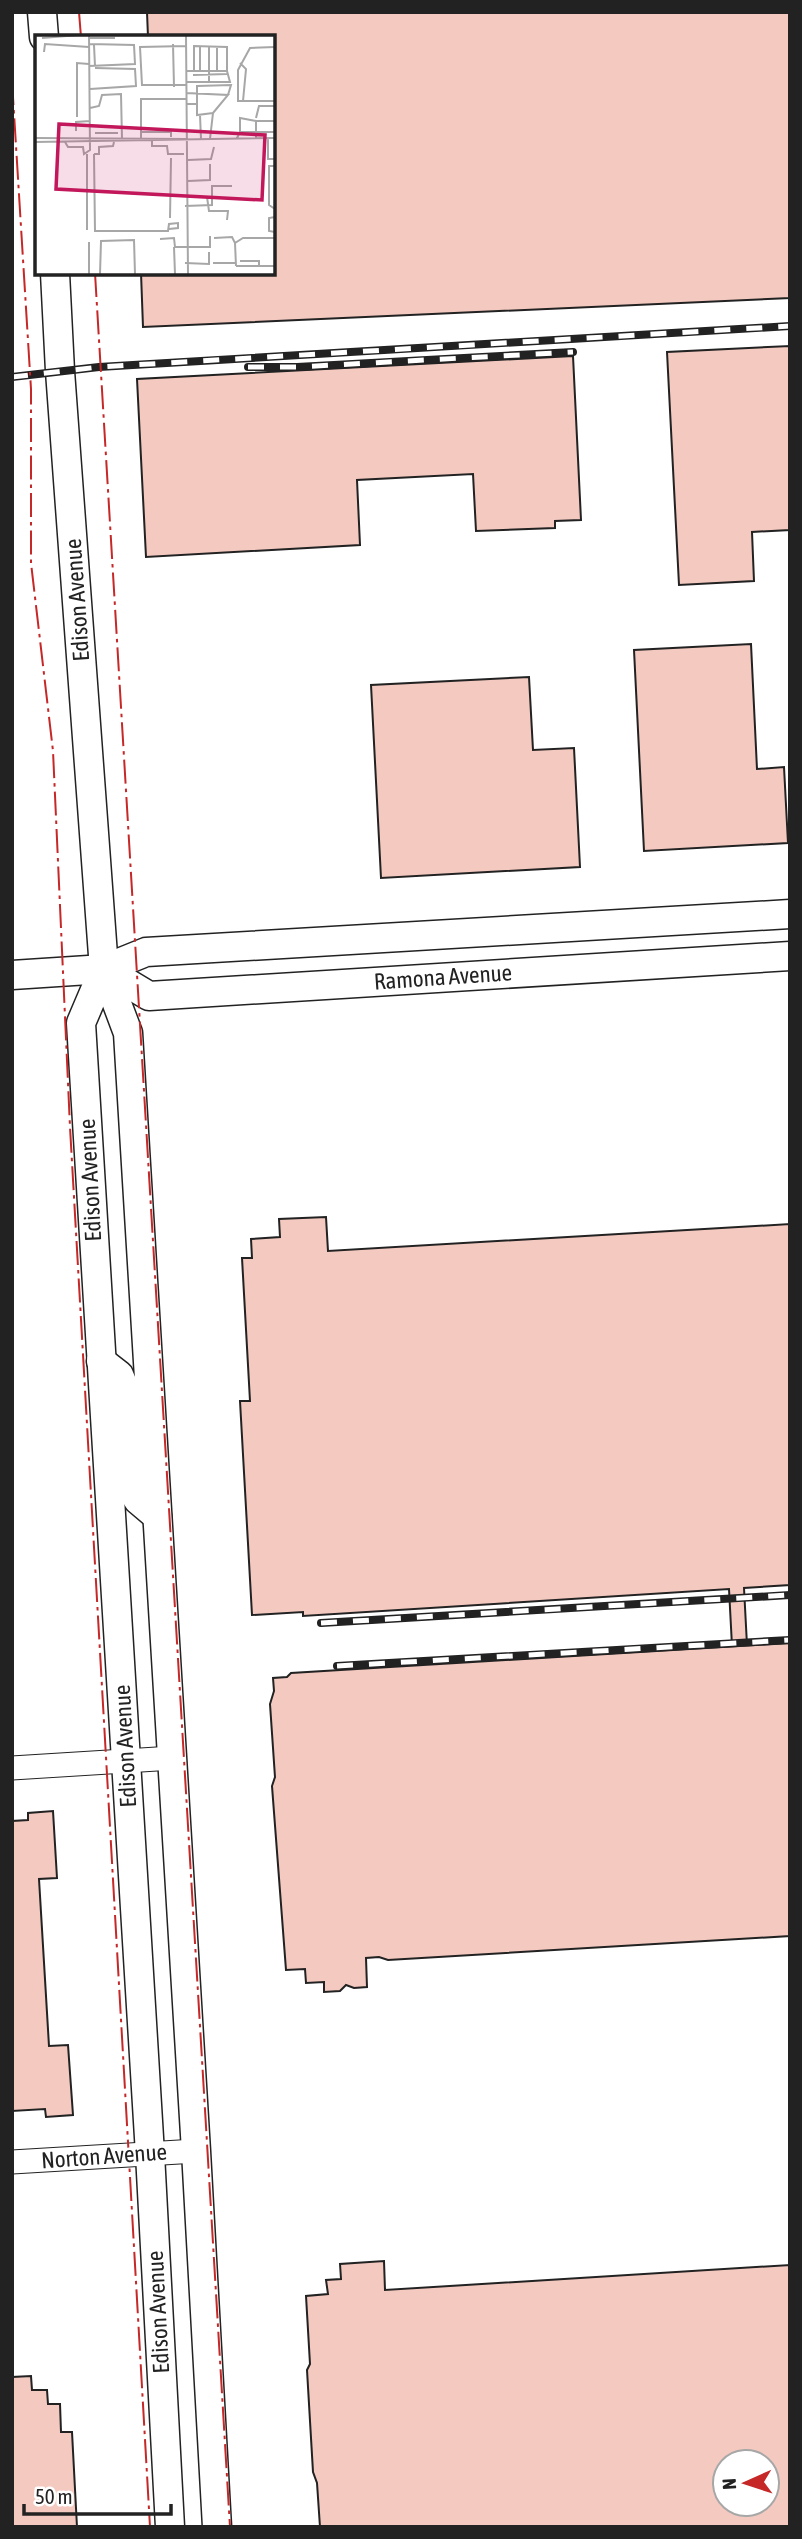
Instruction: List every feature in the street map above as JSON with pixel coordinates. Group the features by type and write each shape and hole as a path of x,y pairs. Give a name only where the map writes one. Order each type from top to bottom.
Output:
{"main road":[{"path":"42,12 44,35"},
{"name":"Edison Avenue","path":"55,275 104,969 128,1033 217,2527"},
{"name":"Ramona Avenue","path":"12,975 104,969 146,952 790,914"},
{"name":"Ramona Avenue","path":"104,969 149,996 790,956"},
{"name":"Edison Avenue","path":"104,969 81,1023 170,2527"},
{"path":"101,1361 119,1375 124,1387 131,1489 138,1500 157,1516"}],"street":[{"path":"12,1768 173,1758"},
{"name":"Norton Avenue","path":"12,2162 196,2151"}],"building":[{"path":"147,12 790,12 790,298 143,327 141,275 275,275 275,35 148,35"},
{"path":"790,346 790,530 752,532 754,581 679,585 667,352"},
{"path":"573,356 581,520 555,521 555,528 476,531 473,474 357,480 360,545 146,557 137,379"},
{"path":"751,644 757,769 784,767 788,843 644,851 634,650"},
{"path":"529,677 533,750 574,748 580,867 381,878 371,685"},
{"path":"326,1217 328,1251 790,1224 790,1585 744,1588 747,1645 732,1646 729,1589 303,1616 303,1612 252,1615 240,1401 250,1401 242,1258 252,1258 251,1239 280,1237 279,1219"},
{"path":"790,1643 790,1936 388,1960 379,1957 366,1958 367,1987 354,1988 346,1985 340,1991 324,1992 324,1982 306,1983 305,1969 286,1970 272,1786 275,1777 270,1704 274,1691 273,1678 287,1677 291,1673"},
{"path":"53,1811 57,1878 39,1879 49,2046 68,2045 73,2115 46,2117 45,2109 12,2111 12,1821 28,1820 28,1813"},
{"path":"384,2261 385,2290 790,2265 790,2527 320,2527 317,2483 313,2472 306,2296 328,2294 326,2280 341,2279 340,2264"},
{"path":"31,2376 32,2390 47,2390 48,2404 60,2404 61,2432 72,2432 77,2527 12,2527 12,2377"}],"railway":[{"path":"12,377 99,367 790,326"},
{"path":"248,367 297,367 573,352"},
{"path":"321,1623 790,1595"},
{"path":"337,1666 790,1640"}],"power":[{"path":"79,12 81,35"},
{"path":"12,81 31,389 31,563 53,751 70,1127 150,2527"},
{"path":"95,275 230,2527"}]}
